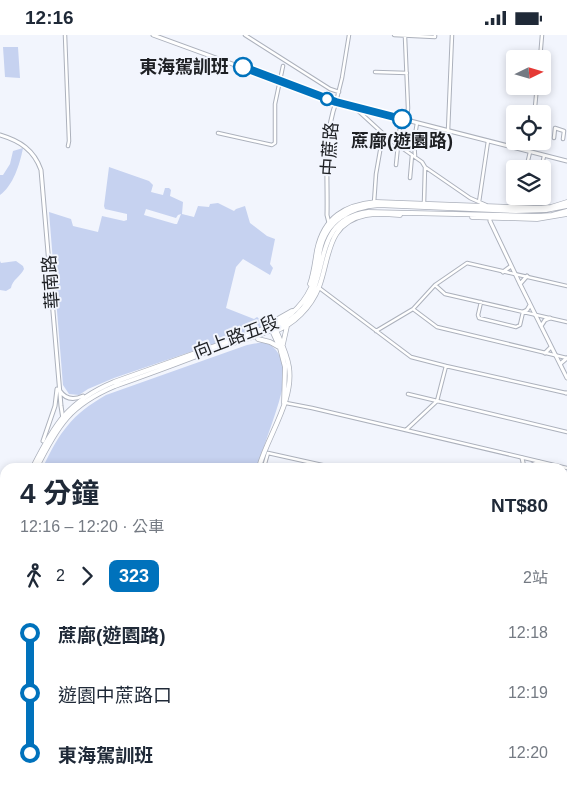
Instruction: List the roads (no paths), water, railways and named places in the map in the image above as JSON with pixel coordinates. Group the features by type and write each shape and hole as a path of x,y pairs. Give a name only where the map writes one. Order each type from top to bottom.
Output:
{"main road":[{"name":"向上路五段","path":"35,463 54,428 63,416 81,399 101,387 273,327 287,326 305,310 318,287 330,244 333,218 350,207 374,203 470,208 490,213 538,216 567,213"},
{"name":"向上路五段","path":"332,228 348,218 368,212 470,216 490,213 538,211 567,204"},
{"name":"向上路五段","path":"39,463 64,422 76,408 95,394 273,327 288,317 310,291 322,241 346,213 368,206 470,208"},
{"path":"282,347 287,326"},
{"path":"261,463 287,397 290,375 289,365 273,327"},
{"path":"258,339 282,347"}],"street":[{"path":"65,35 68,146"},
{"path":"153,35 336,102 567,161"},
{"path":"244,35 330,89 339,92"},
{"name":"中蔗路","path":"332,228 327,215 328,140 330,121 339,92 349,35"},
{"path":"394,35 404,37 435,37 435,35"},
{"path":"448,131 452,35"},
{"path":"541,50 542,35"},
{"path":"396,165 400,126 405,119 408,108 404,37"},
{"path":"218,133 272,145 275,143 276,104 283,66"},
{"path":"375,72 407,73"},
{"path":"354,107 398,147 422,162 425,167 470,198 479,202 490,213 511,266 567,378"},
{"path":"410,177 417,122"},
{"path":"554,138 555,128 564,131 563,139"},
{"path":"374,203 376,174 383,134"},
{"name":"華南路","path":"0,135 26,147 38,161 41,170 59,389 64,422"},
{"path":"479,202 488,141"},
{"path":"528,160 530,152"},
{"path":"543,160 544,155"},
{"path":"424,205 425,167"},
{"path":"470,198 470,216"},
{"path":"327,215 333,218"},
{"path":"376,331 413,309 434,285 467,263 567,286"},
{"path":"503,271 511,266"},
{"path":"520,284 527,276"},
{"path":"434,285 445,294 567,322"},
{"path":"318,287 411,357 567,393"},
{"path":"481,302 479,318 519,326 523,312 527,310 530,304"},
{"path":"413,309 437,327 567,358"},
{"path":"541,326 545,320 550,318"},
{"path":"545,353 551,346"},
{"path":"560,364 567,358"},
{"path":"406,430 437,401 446,366"},
{"path":"43,441 55,407 58,376"},
{"path":"59,389 69,399 83,396"},
{"path":"408,395 567,432"},
{"path":"284,403 544,463"},
{"path":"265,463 268,453 313,463"},
{"path":"522,458 524,463"}],"place":[{"name":"東海駕訓班","path":"243,67"},
{"name":"蔗廍(遊園路)","path":"402,119"}]}
